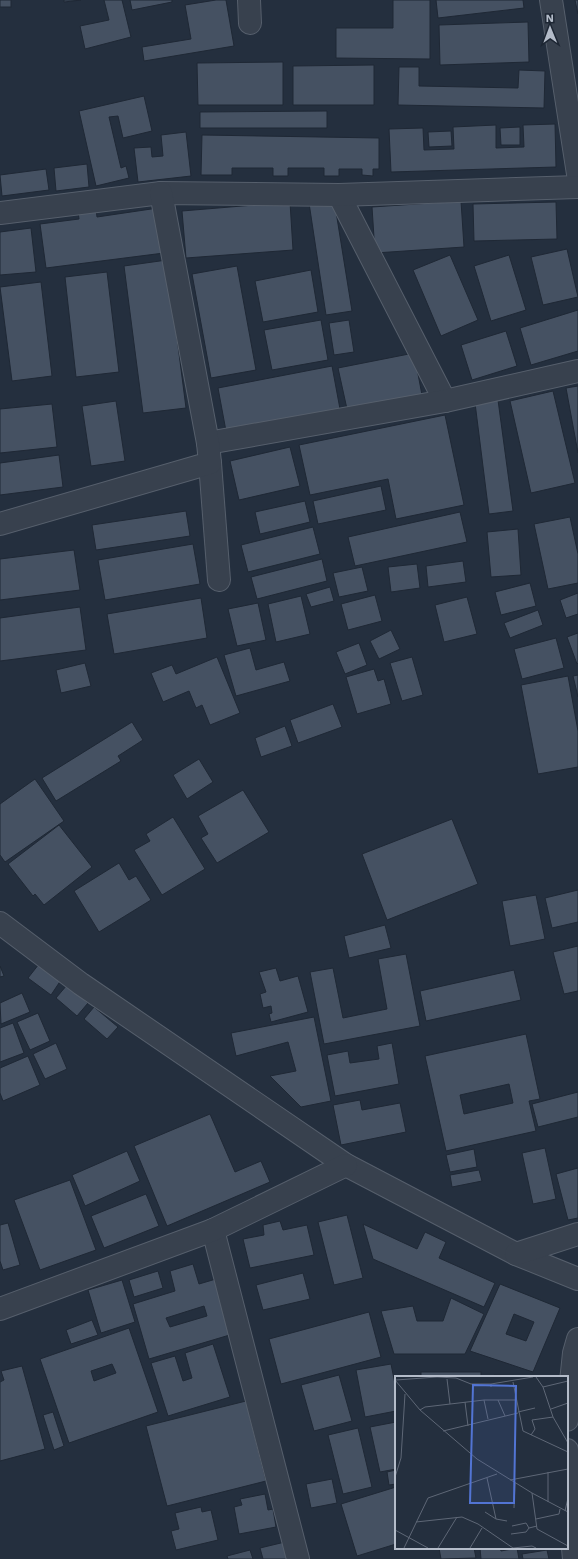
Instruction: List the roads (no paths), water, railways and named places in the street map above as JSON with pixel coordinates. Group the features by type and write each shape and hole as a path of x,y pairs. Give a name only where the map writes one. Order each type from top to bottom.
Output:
{"street":[{"path":"249,0 250,23"},
{"path":"551,0 578,174"},
{"path":"0,214 161,193 339,195 578,187"},
{"path":"161,193 209,453 219,580"},
{"path":"339,195 445,401"},
{"path":"0,524 209,453 578,371"},
{"path":"0,923 81,984 346,1164 516,1254 578,1279"},
{"path":"0,1309 213,1230 346,1164"},
{"path":"213,1230 298,1559"},
{"path":"516,1254 578,1234"},
{"path":"568,1410 574,1353 578,1339"},
{"path":"568,1506 574,1559"}]}
